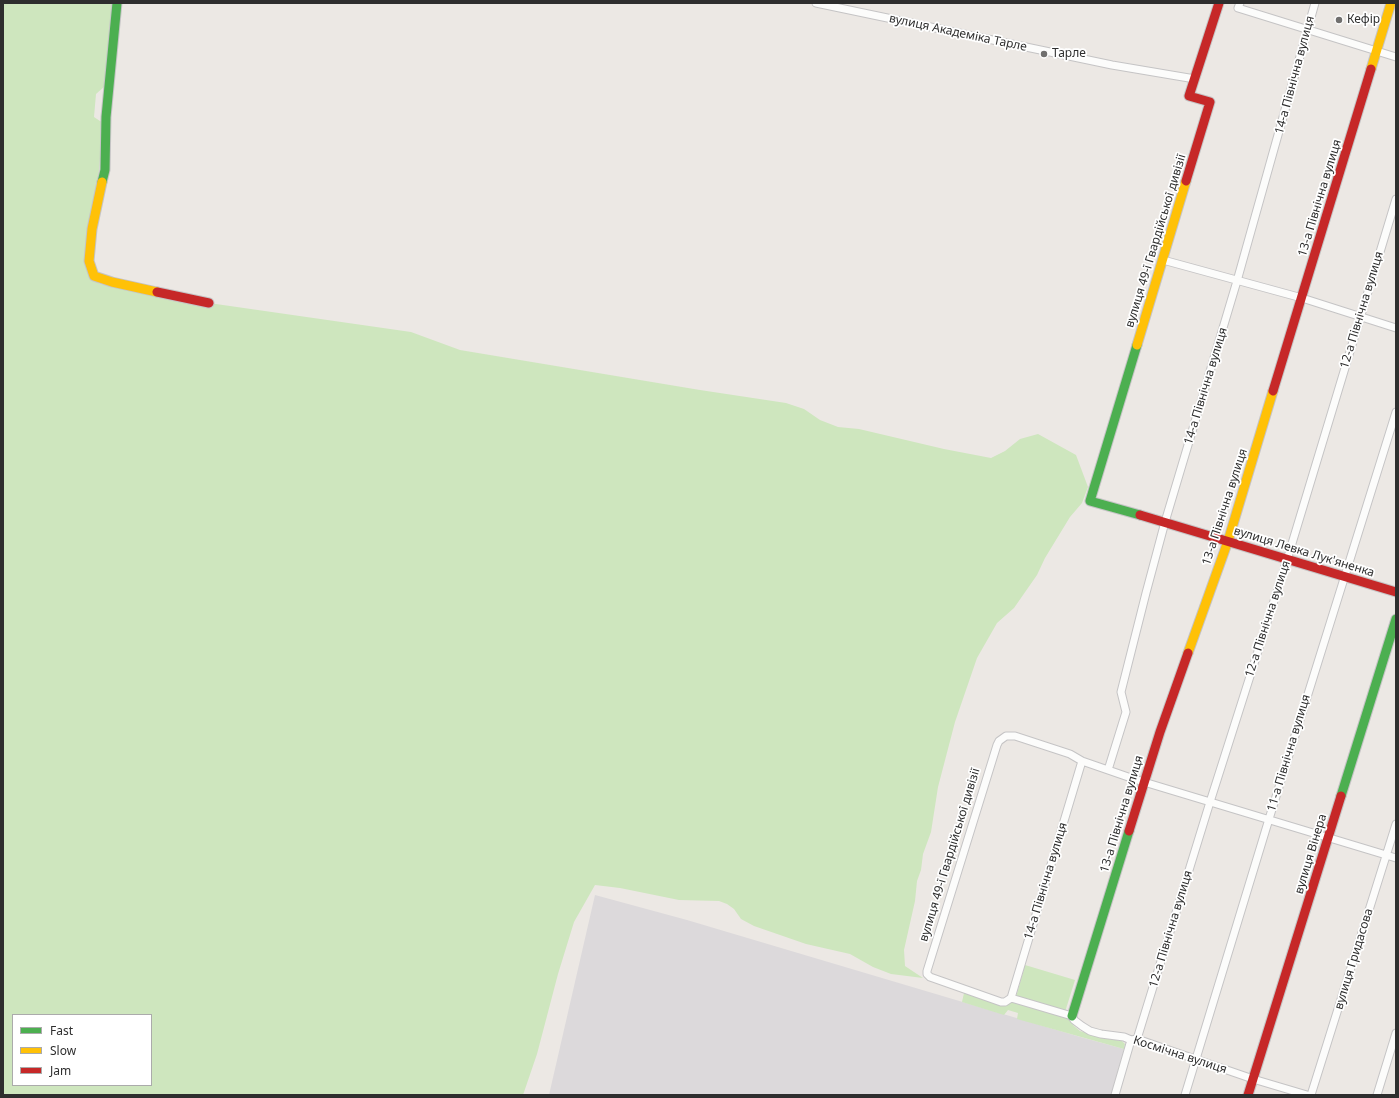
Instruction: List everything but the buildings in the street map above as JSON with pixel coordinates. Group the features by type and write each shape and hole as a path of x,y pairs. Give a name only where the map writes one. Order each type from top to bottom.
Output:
{"street":[{"path":"117,3 106,117 105,170 92,229 89,261 94,276 112,282 209,303"},
{"name":"вулиця Академіка Тарле","path":"816,3 1112,65 1195,78"},
{"name":"вулиця 49-ї Гвардійської дивізії","path":"1090,501 1210,102 1189,96 1219,3"},
{"name":"14-а Північна вулиця","path":"1108,770 1126,712 1121,692 1165,522 1237,281 1315,3"},
{"name":"13-а Північна вулиця","path":"1072,1016 1162,725 1228,541 1391,3"},
{"path":"1239,6 1307,30 1396,57"},
{"name":"12-а Північна вулиця","path":"1115,1095 1134,1040 1286,560 1396,199"},
{"path":"1163,260 1302,298 1396,328"},
{"name":"11-а Північна вулиця","path":"1185,1095 1269,819 1396,412"},
{"name":"вулиця Левка Лук'яненка","path":"1090,501 1165,522 1286,560 1396,592"},
{"name":"вулиця Вінера","path":"1248,1095 1396,619"},
{"name":"вулиця 49-ї Гвардійської дивізії","path":"928,976 927,970 999,740 1006,736 1015,736 1070,754 1082,760"},
{"path":"1082,760 1108,770 1210,802 1396,858"},
{"name":"14-а Північна вулиця","path":"1009,1000 1082,760"},
{"name":"вулиця Гридасова","path":"1311,1095 1396,824"},
{"name":"Космічна вулиця","path":"928,976 1001,1002 1009,1000 1072,1016 1074,1020 1090,1031 1124,1037 1196,1059 1253,1080 1307,1095"},
{"path":"1377,1095 1396,1033"}],"shaded area":[{"path":"595,895 687,920 1124,1049 1111,1095 549,1095"}],"green space":[{"path":"3,3 112,3 105,86 96,94 94,117 103,123 90,278 100,284 208,308 209,303 411,332 460,350 786,403 804,409 820,420 838,427 859,429 944,449 991,458 1005,451 1020,439 1038,434 1076,455 1088,487 1082,503 1070,517 1045,558 1037,575 1014,608 997,623 977,658 955,722 938,787 931,832 923,854 921,870 917,881 915,901 904,950 905,966 923,978 891,974 873,967 850,954 806,944 754,926 741,919 734,909 727,904 719,901 679,900 620,888 595,885 574,922 558,974 537,1054 523,1095 3,1095"},
{"path":"1025,965 1075,980 1065,1012 1016,997"},
{"path":"964,993 1002,1005 1013,1001 1067,1016 1074,1026 1080,1031 1102,1038 1122,1041 1125,1044 1124,1049 1017,1019 1018,1013 1008,1010 1004,1015 962,1002"}],"traffic: fast":[{"path":"102,182 105,170 106,117 117,3"},
{"path":"1137,345 1090,501 1140,515"},
{"path":"1341,796 1396,619"},
{"path":"1072,1016 1129,831"}],"traffic: slow":[{"path":"1371,69 1391,3"},
{"path":"1137,345 1186,181"},
{"path":"102,182 92,229 89,261 94,276 112,282 157,292"},
{"path":"1188,653 1228,541 1273,391"}],"traffic: jam":[{"path":"1186,181 1210,102 1189,96 1219,3"},
{"path":"1273,391 1371,69"},
{"path":"157,292 209,303"},
{"path":"1140,515 1396,592"},
{"path":"1129,831 1160,732 1188,653"},
{"path":"1248,1095 1341,796"}],"place":[{"name":"Кефір","path":"1339,20"},
{"name":"Тарле","path":"1044,54"}]}
